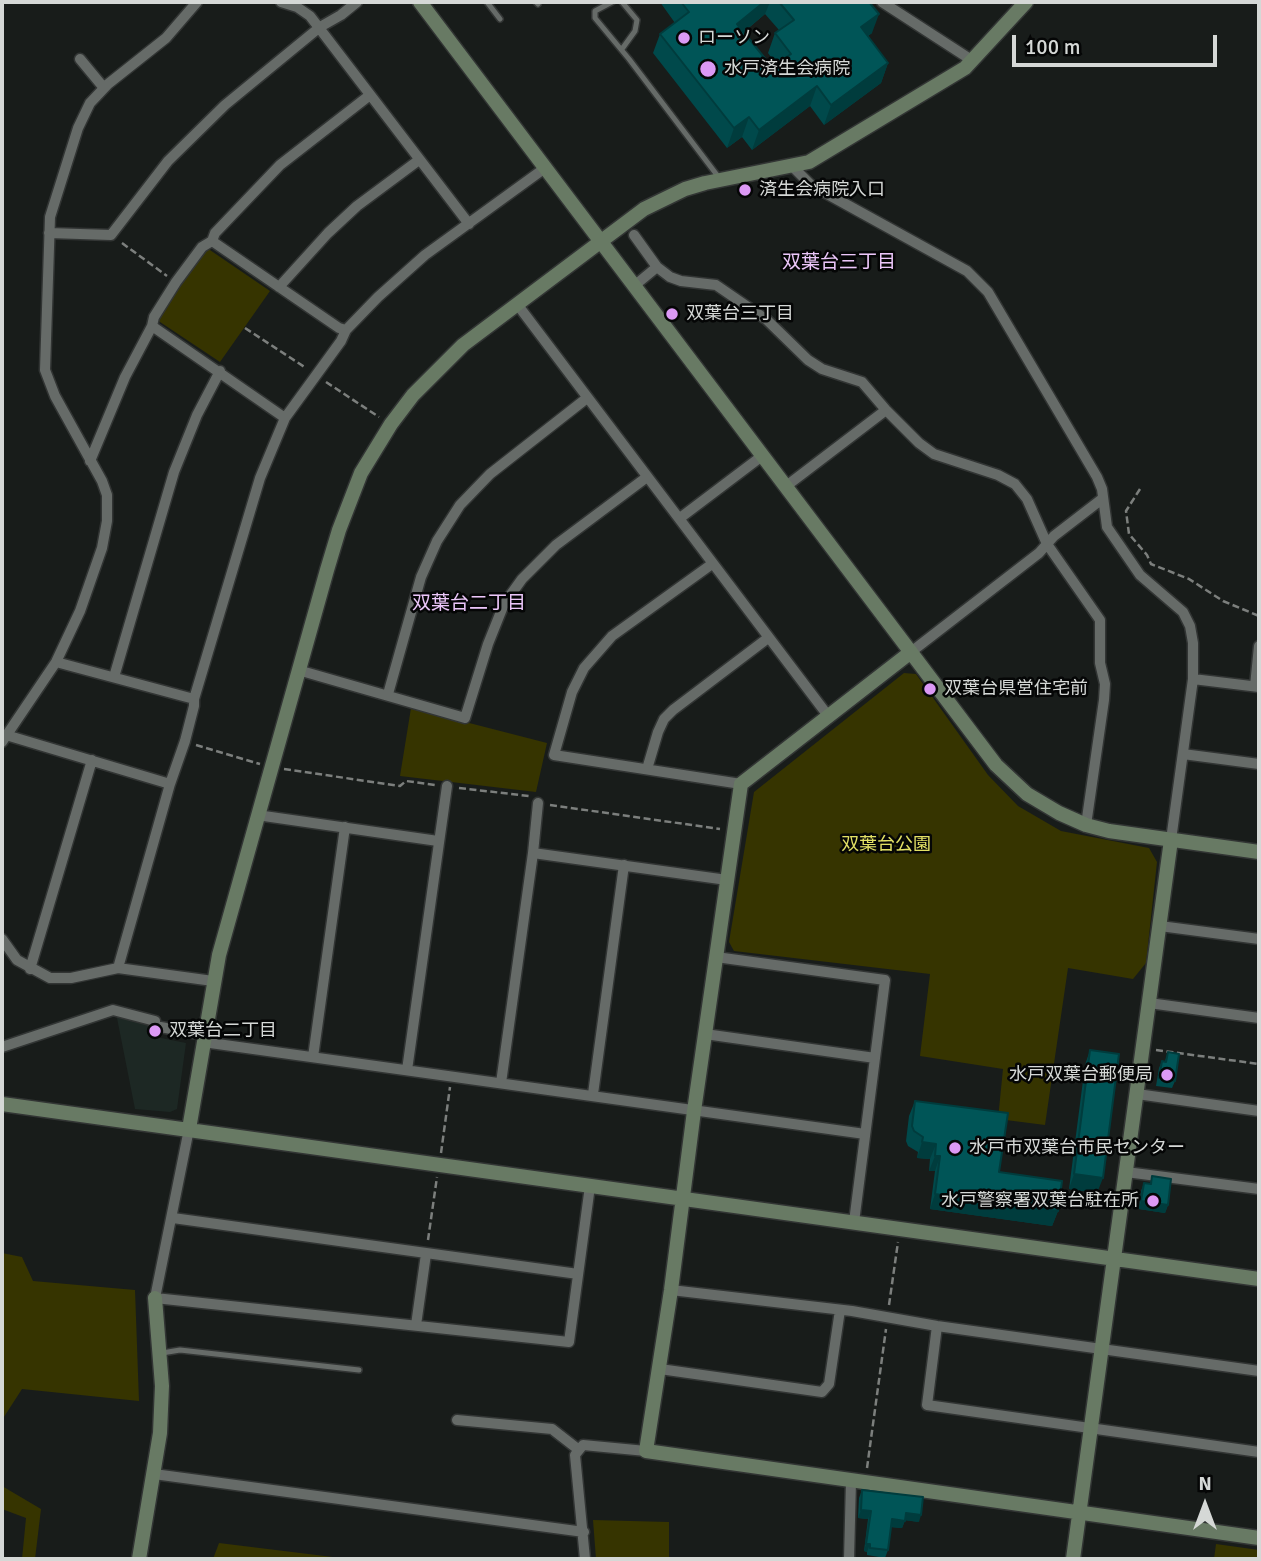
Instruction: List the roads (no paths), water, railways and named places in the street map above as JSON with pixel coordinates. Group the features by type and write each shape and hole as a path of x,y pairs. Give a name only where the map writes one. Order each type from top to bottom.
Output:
{"street":[{"path":"170,783 92,760 4,739 56,662 80,611 102,548 107,521 107,495 102,481 55,396 45,370 50,217 78,128 90,103 104,88 166,38 197,2"},
{"path":"281,2 297,7 320,27 469,224"},
{"path":"48,233 111,235 141,193 178,151 225,105 320,27 357,2"},
{"path":"420,2 996,765 1027,794 1086,825 1109,831 1259,852"},
{"path":"882,2 972,61"},
{"path":"139,1559 160,1421 162,1386 155,1298 173,1218 213,981 298,670 339,530 361,473 377,445 413,395 441,365 600,240 653,203 685,189 720,179 793,167 829,151 955,75 972,61 1026,2"},
{"path":"80,59 104,88"},
{"path":"90,461 125,377 152,326 154,317 202,247 212,241 215,233 280,165 370,95"},
{"path":"279,287 300,260 357,206 419,160"},
{"path":"118,968 260,478 285,418 341,341 346,330 378,297 425,256 545,167"},
{"path":"793,167 810,186 967,271 988,292 1097,477 1102,489 1107,527 1140,575 1173,601 1190,626 1193,679 1073,1559"},
{"path":"634,235 657,267 670,277 716,285 767,320 808,360 822,369 862,382 886,410 934,454 998,475 1015,484 1027,499 1046,544 1100,620 1100,663 1105,684 1104,700 1086,825"},
{"path":"212,241 339,328 346,330"},
{"path":"634,286 657,267"},
{"path":"517,304 828,717"},
{"path":"152,326 285,418"},
{"path":"114,677 174,472 197,415 220,371"},
{"path":"388,694 421,577 438,541 460,505 490,474 587,398"},
{"path":"785,487 886,410"},
{"path":"680,518 762,456"},
{"path":"298,670 465,718 503,604 522,579 556,545 647,477"},
{"path":"646,1451 660,1369 741,783 1039,553 1054,536 1102,499"},
{"path":"712,564 612,636 584,668 572,692 554,755 741,783"},
{"path":"647,769 664,719 768,638"},
{"path":"1193,679 1257,687 1259,646"},
{"path":"56,662 194,699"},
{"path":"1183,754 1259,764"},
{"path":"30,969 92,760"},
{"path":"407,1070 447,786"},
{"path":"501,1083 538,803"},
{"path":"257,815 438,841"},
{"path":"313,1057 345,827"},
{"path":"533,853 727,880"},
{"path":"593,1094 624,865"},
{"path":"1160,926 1259,939"},
{"path":"2,939 17,960 50,978 71,978 118,968 213,981"},
{"path":"716,957 886,980 854,1222"},
{"path":"1149,1003 1259,1017"},
{"path":"2,1047 113,1010 155,1021 155,1026 204,1038 313,1057 865,1134"},
{"path":"705,1034 875,1058"},
{"path":"1137,1094 1259,1111"},
{"path":"2,1104 1259,1279"},
{"path":"1126,1172 1259,1189"},
{"path":"155,1298 569,1342 590,1186"},
{"path":"173,1218 427,1250 578,1274"},
{"path":"416,1325 427,1250"},
{"path":"671,1290 840,1310 1259,1371"},
{"path":"660,1369 822,1392 830,1384 840,1310"},
{"path":"937,1326 927,1405 1259,1452"},
{"path":"457,1419 552,1429 579,1450"},
{"path":"585,1559 575,1455 583,1445 646,1451 1259,1538"},
{"path":"154,1474 584,1532"},
{"path":"849,1559 852,1481"}],"lane":[{"path":"488,2 500,19"},
{"path":"612,2 595,11 595,18 622,49 720,179"},
{"path":"622,2 637,20 635,30 622,49"},
{"path":"159,1354 180,1350 359,1370"}],"place":[{"name":"ローソン","path":"684,38"},
{"name":"水戸済生会病院","path":"708,69"},
{"name":"済生会病院入口","path":"745,190"},
{"name":"双葉台三丁目","path":"672,314"},
{"name":"双葉台県営住宅前","path":"930,689"},
{"name":"双葉台二丁目","path":"155,1031"},
{"name":"水戸双葉台郵便局","path":"1167,1075"},
{"name":"水戸市双葉台市民センター","path":"955,1148"},
{"name":"水戸警察署双葉台駐在所","path":"1153,1201"}],"district":[{"name":"双葉台三丁目","path":"839,263"},
{"name":"双葉台二丁目","path":"469,604"}],"park label":[{"name":"双葉台公園","path":"886,845"}]}
